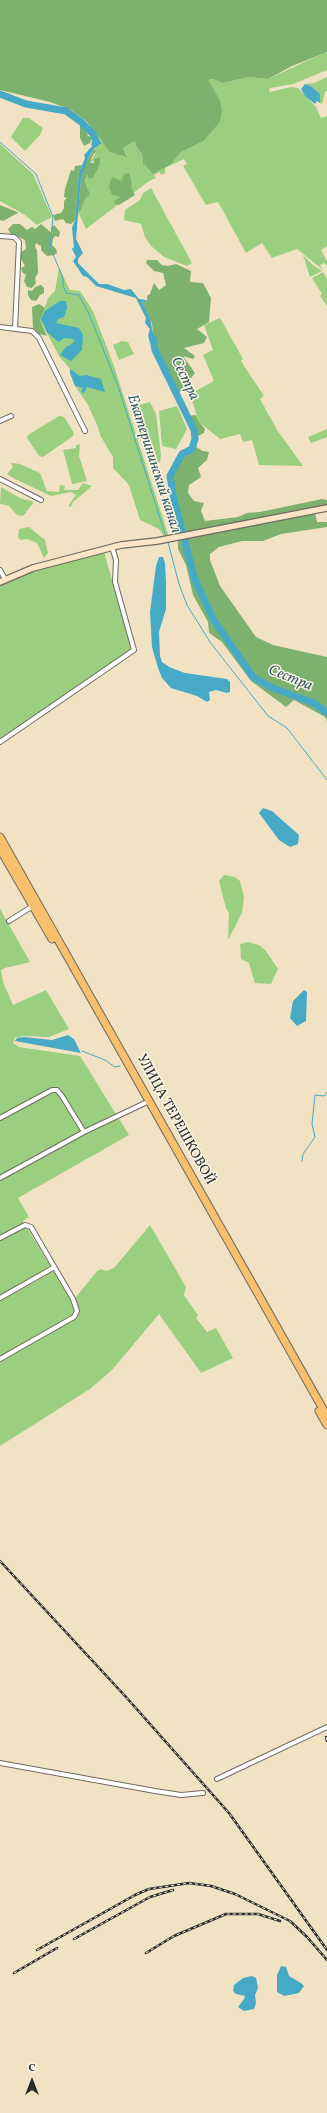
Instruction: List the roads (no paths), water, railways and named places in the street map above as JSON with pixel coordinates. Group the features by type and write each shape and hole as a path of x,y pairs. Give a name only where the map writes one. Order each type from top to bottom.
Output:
{"highway":[{"name":"УЛИЦА ТЕРЕШКОВОЙ","path":"0,837 327,1416"},
{"name":"УЛИЦА ТЕРЕШКОВОЙ","path":"0,849 327,1425"}],"street":[{"path":"0,236 14,237 19,242 15,329"},
{"path":"0,328 32,331 39,338 85,430"},
{"path":"0,421 11,416"},
{"path":"0,479 41,500"},
{"path":"0,570 3,581 37,566 112,547 157,541 327,508"},
{"path":"0,742 134,650 115,582 116,560 112,547"},
{"path":"9,921 33,906"},
{"path":"0,1118 52,1090 57,1090 84,1132"},
{"path":"0,1178 84,1132 145,1103"},
{"path":"0,1238 21,1226 28,1225 73,1299 78,1311 77,1314 0,1359"},
{"path":"0,1298 53,1268"},
{"path":"217,1779 327,1727"},
{"path":"0,1763 181,1795 203,1792"}],"water":[{"path":"305,84 311,86 320,94 320,103 317,101 315,104 305,96 301,89"},
{"path":"96,135 102,143 95,147 89,157 81,178 76,239 83,253 78,259 78,263 99,284 107,284 124,290 131,289 139,299 147,301 142,302 150,319 155,342 158,347 154,347 150,343 148,335 150,329 145,323 146,318 136,298 96,286 87,277 83,276 73,261 76,257 72,249 74,247 72,228 75,220 79,173 85,158 84,155 94,144 93,137"},
{"path":"60,301 66,301 67,308 64,317 58,319 56,323 79,328 83,335 82,350 71,361 60,355 66,347 73,343 74,339 64,338 59,342 47,332 41,319 45,311"},
{"path":"70,369 80,376 86,375 101,379 105,392 87,387 84,393 81,392 83,388 75,386"},
{"path":"159,557 163,557 165,563 166,582 166,609 159,632 160,656 162,662 169,667 185,673 227,679 230,682 230,692 227,693 216,690 209,692 210,700 207,702 197,696 171,688 162,678 158,668 152,647 150,612 156,566"},
{"path":"263,808 272,811 299,835 298,844 290,847 279,840 259,813"},
{"path":"304,990 307,992 306,1021 297,1026 290,1018 293,1001"},
{"path":"68,1035 74,1039 81,1053 15,1041 17,1038 24,1037 52,1040"},
{"path":"281,1966 286,1967 289,1976 304,1986 299,1993 284,1996 277,1992 277,1975"},
{"path":"252,1976 256,1978 258,1988 255,1995 256,2003 254,2009 244,2011 238,2007 245,1996 236,1994 233,1991 234,1985 243,1978"}],"waterway":[{"name":"Сестра","path":"0,94 26,104 66,111 81,122 93,134 96,141 95,144"},
{"name":"Екатерининский канал","path":"0,142 36,174 53,217 50,247 63,278 63,286 66,293 79,295 89,314 118,386 166,537"},
{"name":"Сестра","path":"153,338 155,350 194,430 195,439 192,449 182,454 170,476 174,500 194,577 213,619 253,677 273,688 314,703 327,713"},
{"name":"Екатерининский канал","path":"168,542 179,584 187,605 210,642 268,716 287,728 327,780"},
{"path":"82,1051 105,1060 115,1067 120,1066"},
{"name":"Екатерининский канал","path":"302,1161 303,1154 315,1137 312,1124 315,1095 324,1096 327,1092"}],"railway":[{"path":"0,1561 126,1697 229,1813 327,1950"},
{"path":"326,1737 327,1741"},
{"path":"37,1950 135,1895 149,1889 189,1883 211,1886 235,1894 290,1921 307,1937 327,1960"},
{"path":"74,1939 150,1897 173,1890"},
{"path":"146,1953 174,1936 226,1914 258,1914 280,1921"},
{"path":"14,1973 57,1948"}]}
